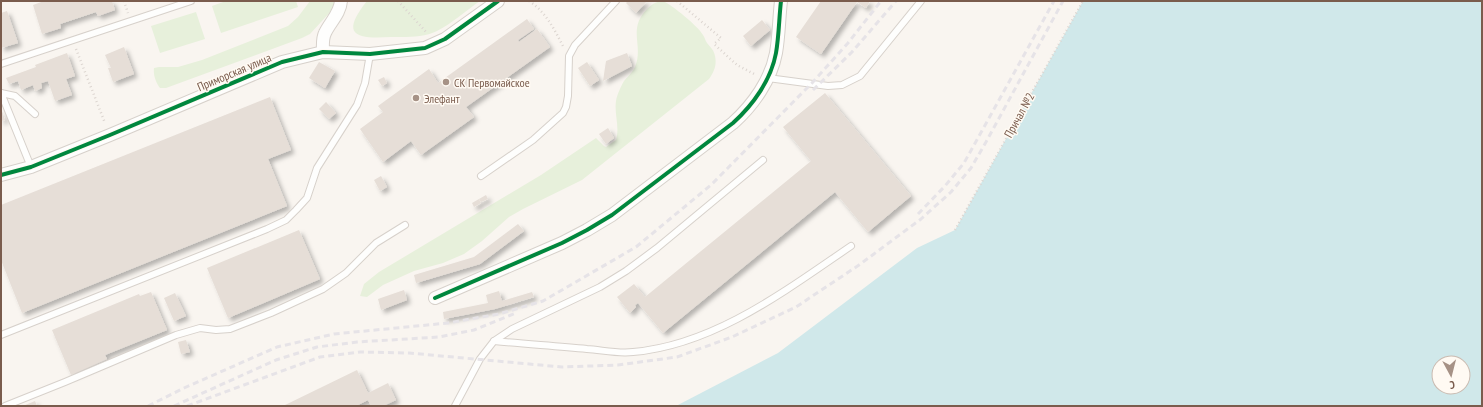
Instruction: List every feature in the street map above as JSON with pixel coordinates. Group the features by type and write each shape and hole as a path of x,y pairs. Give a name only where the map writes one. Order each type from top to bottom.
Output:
{"street":[{"name":"Приморская улица","path":"1,175 31,167 282,62 323,52 370,54 426,48 437,44 498,1"},
{"path":"435,298 562,243 612,215 733,123 750,106 768,78 776,54 781,1"},
{"path":"323,52 324,33 343,2"}],"lane":[{"path":"1,64 191,1"},
{"path":"481,176 533,140 563,113 568,96 569,56 575,45 616,1"},
{"path":"768,78 828,86 842,84 860,76 921,1"},
{"path":"1,335 267,229 286,220 307,198 317,168 357,105 365,82 370,54"},
{"path":"1,93 15,96 35,114"},
{"path":"1,93 31,167"},
{"path":"455,406 480,360 494,341 512,329 600,287 626,271 657,248 763,160"},
{"path":"5,406 176,335 200,328 216,330 230,329 271,313 323,289 346,273 376,243 405,225"},
{"path":"494,341 631,352 663,348 689,341 735,320 774,299 851,246"}],"path":[{"path":"398,1 437,44"},
{"path":"529,1 538,7 550,23 569,56"},
{"path":"677,1 721,38 714,44 737,65 752,74 768,78"},
{"path":"77,50 110,135"}],"green space":[{"path":"226,1 296,1 298,7 221,33 212,6"},
{"path":"310,1 335,1 333,9 310,34 166,88 160,88 157,84 154,76 154,68 178,67 202,60 288,26 298,17"},
{"path":"367,1 480,1 448,25 426,35 415,37 369,37 361,36 356,33 353,28 354,22"},
{"path":"663,1 696,26 715,54 716,59 714,71 709,79 582,180 509,217 482,241 464,254 443,263 414,271 383,285 367,297 360,296 364,284 379,272 541,175 596,138 606,147 616,140 616,101 624,81 634,69 637,59 638,24 647,9 656,3"},
{"path":"196,12 205,39 160,53 151,26"}],"water":[{"path":"1083,1 1482,1 1482,406 676,406 778,353 917,248 955,230"}],"building":[{"path":"44,1 112,1 115,10 98,16 96,12 60,24 61,28 42,34 33,5"},
{"path":"628,1 647,1 636,13 626,3"},
{"path":"821,1 870,1 866,8 857,2 821,54 796,37"},
{"path":"7,11 18,43 1,48 1,13"},
{"path":"527,19 534,29 518,40 519,42 537,29 550,47 466,107 474,117 421,155 411,141 383,162 360,129 383,112 378,106 429,69 438,83"},
{"path":"762,20 770,30 751,46 743,36"},
{"path":"124,47 134,74 113,82 108,68 111,68 105,55"},
{"path":"67,53 75,76 66,79 72,95 55,101 48,81 41,83 42,88 35,91 33,85 21,90 18,81 9,84 6,78 36,67 35,65"},
{"path":"627,53 632,66 603,81 606,61"},
{"path":"319,62 335,71 325,88 309,78"},
{"path":"587,62 599,80 590,86 578,68"},
{"path":"384,77 387,83 382,86 378,80"},
{"path":"825,93 911,196 868,232 835,192 663,333 638,303 630,313 617,297 634,284 645,297 811,161 783,127"},
{"path":"270,97 291,150 268,159 287,206 22,313 1,260 1,205"},
{"path":"326,102 336,113 329,119 319,109"},
{"path":"1,108 5,120 1,121"},
{"path":"608,128 614,138 606,144 599,134"},
{"path":"381,176 387,187 380,191 374,180"},
{"path":"486,195 488,199 481,202 479,199"},
{"path":"479,199 481,203 474,207 472,203"},
{"path":"518,224 524,231 480,264 416,283 414,275 474,257"},
{"path":"299,230 320,279 228,318 207,268"},
{"path":"404,290 407,300 381,310 378,299"},
{"path":"499,291 502,301 532,292 534,297 495,309 444,319 443,312 488,303 486,295"},
{"path":"151,292 167,330 105,355 107,359 71,375 52,330 139,294 140,296"},
{"path":"175,293 186,316 174,321 164,298"},
{"path":"186,340 190,352 181,354 178,342"},
{"path":"357,370 368,393 388,383 396,400 383,406 371,406 368,400 356,406 283,406"},
{"path":"35,401 37,406 23,406"}],"railway":[{"path":"148,406 184,388 277,347 334,334 448,323 499,314 543,301 636,247 711,185 812,83 848,43 881,1"},
{"path":"813,90 852,52 896,1"},
{"path":"918,214 945,186 964,163 1054,1"},
{"path":"187,406 320,357 360,352 409,353 562,367 618,365 677,357 732,337 796,307 859,265 921,219 951,192 971,168 1063,1"},
{"path":"174,406 276,360 317,347 357,342 439,337 474,330 516,313"}],"cycle path":[{"path":"1,175 31,167 282,62 323,52 370,54 425,48 445,39 498,1"},
{"path":"435,298 562,243 587,230 612,215 733,123 754,100 770,73 774,63 781,1"}],"place":[{"name":"СК Первомайское","path":"446,82"},
{"name":"Элефант","path":"416,98"}]}
